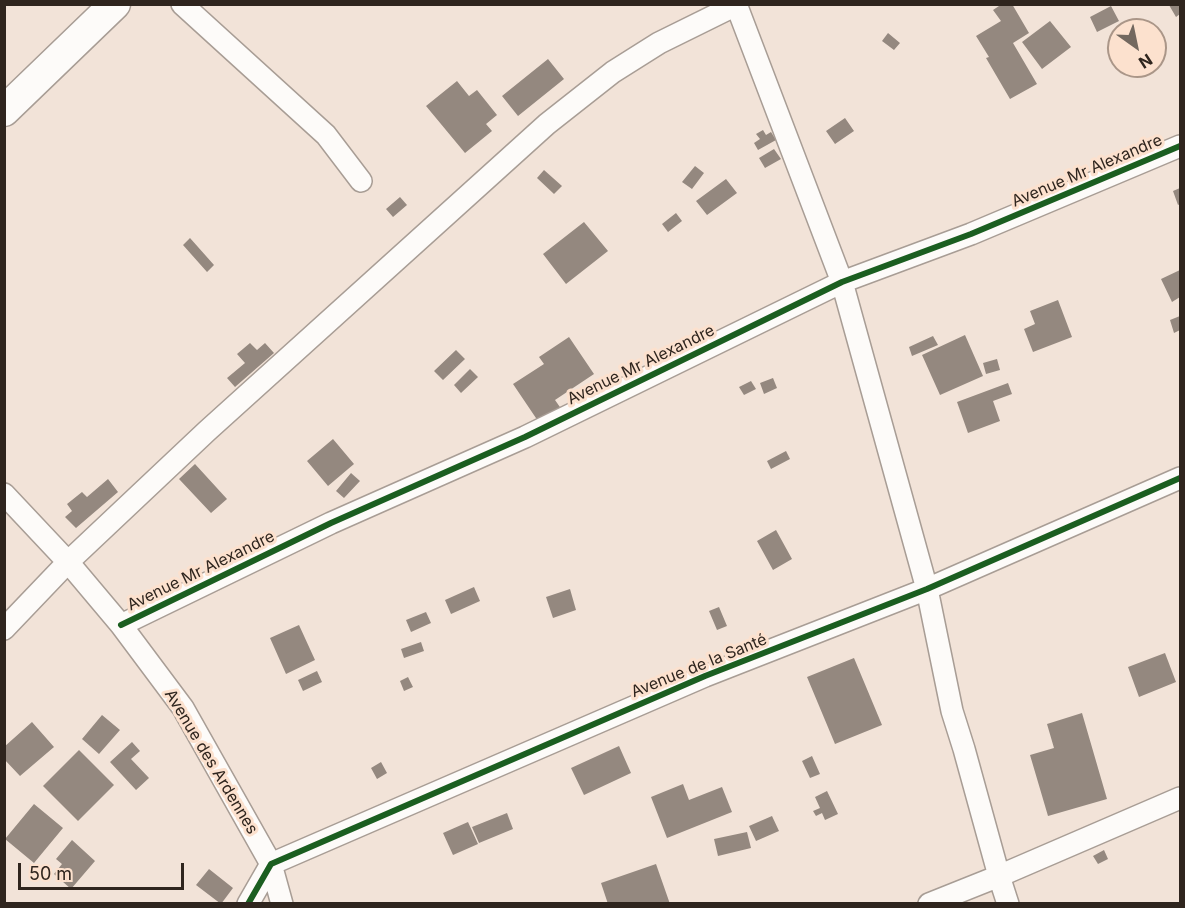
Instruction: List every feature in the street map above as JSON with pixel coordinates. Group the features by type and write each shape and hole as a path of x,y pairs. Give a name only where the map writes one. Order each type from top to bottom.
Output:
{"main road":[{"path":"4,111 115,4"}],"street":[{"path":"182,4 326,135 361,181"},
{"path":"4,629 68,562 207,431 547,124 613,72 659,44 737,5 842,282 927,589 952,711 1008,903"},
{"name":"Avenue Mr Alexandre","path":"121,625 331,523 525,437 842,282 971,234 1180,146"},
{"name":"Avenue de la Santé","path":"271,864 705,676 927,589 1180,478"},
{"name":"Avenue des Ardennes","path":"4,494 68,562 121,625 183,708 271,864 282,903"},
{"path":"929,903 999,876 1180,798"},
{"path":"248,903 271,864"}],"building":[{"path":"1002,4 1012,4 1029,33 1013,43 1037,84 1010,99 976,36 1001,21 993,10"},
{"path":"1169,5 1180,5 1180,14 1176,17"},
{"path":"1111,6 1117,18 1107,18 1107,27 1097,32 1090,17"},
{"path":"1050,21 1071,47 1042,69 1022,42"},
{"path":"888,33 900,43 894,50 882,41"},
{"path":"548,59 564,79 518,116 502,96"},
{"path":"457,81 469,96 477,90 497,115 486,124 492,131 465,153 426,106"},
{"path":"845,118 854,131 835,144 826,131"},
{"path":"763,130 766,135 771,132 776,140 758,150 754,143 760,139 756,134"},
{"path":"774,149 781,159 765,168 759,158"},
{"path":"695,166 704,173 692,189 682,182"},
{"path":"544,170 562,186 554,194 537,178"},
{"path":"726,179 737,193 707,215 696,201"},
{"path":"1180,188 1180,204 1178,205 1173,191"},
{"path":"400,197 407,205 393,217 386,209"},
{"path":"676,213 682,221 668,232 662,224"},
{"path":"584,222 608,251 566,284 543,254"},
{"path":"190,238 214,265 207,272 183,245"},
{"path":"1180,270 1180,297 1172,302 1161,279"},
{"path":"1058,300 1072,337 1033,352 1024,329 1035,324 1030,311"},
{"path":"1180,316 1180,330 1174,333 1170,320"},
{"path":"965,335 983,376 940,395 922,355"},
{"path":"933,336 938,345 912,356 909,347"},
{"path":"569,337 594,374 555,400 562,410 540,424 513,384 544,364 539,357"},
{"path":"250,343 257,350 265,343 274,353 235,387 227,378 245,363 237,354"},
{"path":"456,350 465,359 443,380 434,371"},
{"path":"997,359 1000,370 986,374 983,363"},
{"path":"470,369 478,377 461,393 454,385"},
{"path":"773,378 777,388 764,394 760,383"},
{"path":"751,381 756,389 744,395 739,387"},
{"path":"1008,383 1012,394 993,401 1000,421 968,433 957,402"},
{"path":"333,439 354,464 328,486 307,461"},
{"path":"786,451 790,459 771,469 767,461"},
{"path":"195,464 227,499 211,513 179,479"},
{"path":"351,473 360,481 344,498 336,491"},
{"path":"108,479 118,492 76,528 65,517 72,511 67,504 82,492 87,497"},
{"path":"776,530 792,559 773,570 757,541"},
{"path":"474,587 480,601 451,614 445,600"},
{"path":"570,589 576,610 553,618 546,597"},
{"path":"719,607 727,626 717,630 709,611"},
{"path":"426,612 431,623 411,632 406,620"},
{"path":"299,625 315,660 286,674 270,638"},
{"path":"421,642 424,651 404,658 401,649"},
{"path":"1165,653 1176,682 1139,697 1128,667"},
{"path":"854,658 882,725 835,744 807,677"},
{"path":"317,671 322,682 303,691 298,680"},
{"path":"408,677 413,687 404,691 400,681"},
{"path":"1082,713 1107,799 1048,816 1030,755 1054,748 1047,724"},
{"path":"102,715 120,730 99,754 82,739"},
{"path":"32,722 54,747 20,776 4,759 4,747"},
{"path":"132,742 140,751 131,759 149,778 136,790 110,762"},
{"path":"619,746 631,773 584,795 571,768"},
{"path":"79,750 114,785 78,821 43,786"},
{"path":"812,756 820,774 810,778 802,761"},
{"path":"381,762 387,773 377,779 371,768"},
{"path":"683,784 689,800 722,787 732,812 667,838 651,797"},
{"path":"827,791 838,814 825,820 822,813 816,816 813,811 820,808 815,797"},
{"path":"34,804 63,828 34,863 5,839"},
{"path":"507,813 513,829 479,843 472,827"},
{"path":"772,816 779,831 756,841 749,826"},
{"path":"468,822 478,844 453,855 443,833"},
{"path":"747,832 751,848 718,856 714,839"},
{"path":"72,840 95,861 71,889 54,874 62,864 56,859"},
{"path":"1104,850 1108,859 1098,864 1093,856"},
{"path":"656,864 670,904 608,904 601,883"},
{"path":"209,869 233,888 221,904 196,885"}],"cycle path":[{"path":"121,625 331,523 525,437 842,282 971,234 1180,146"},
{"path":"248,904 271,864 705,676 927,589 1180,478"}]}
